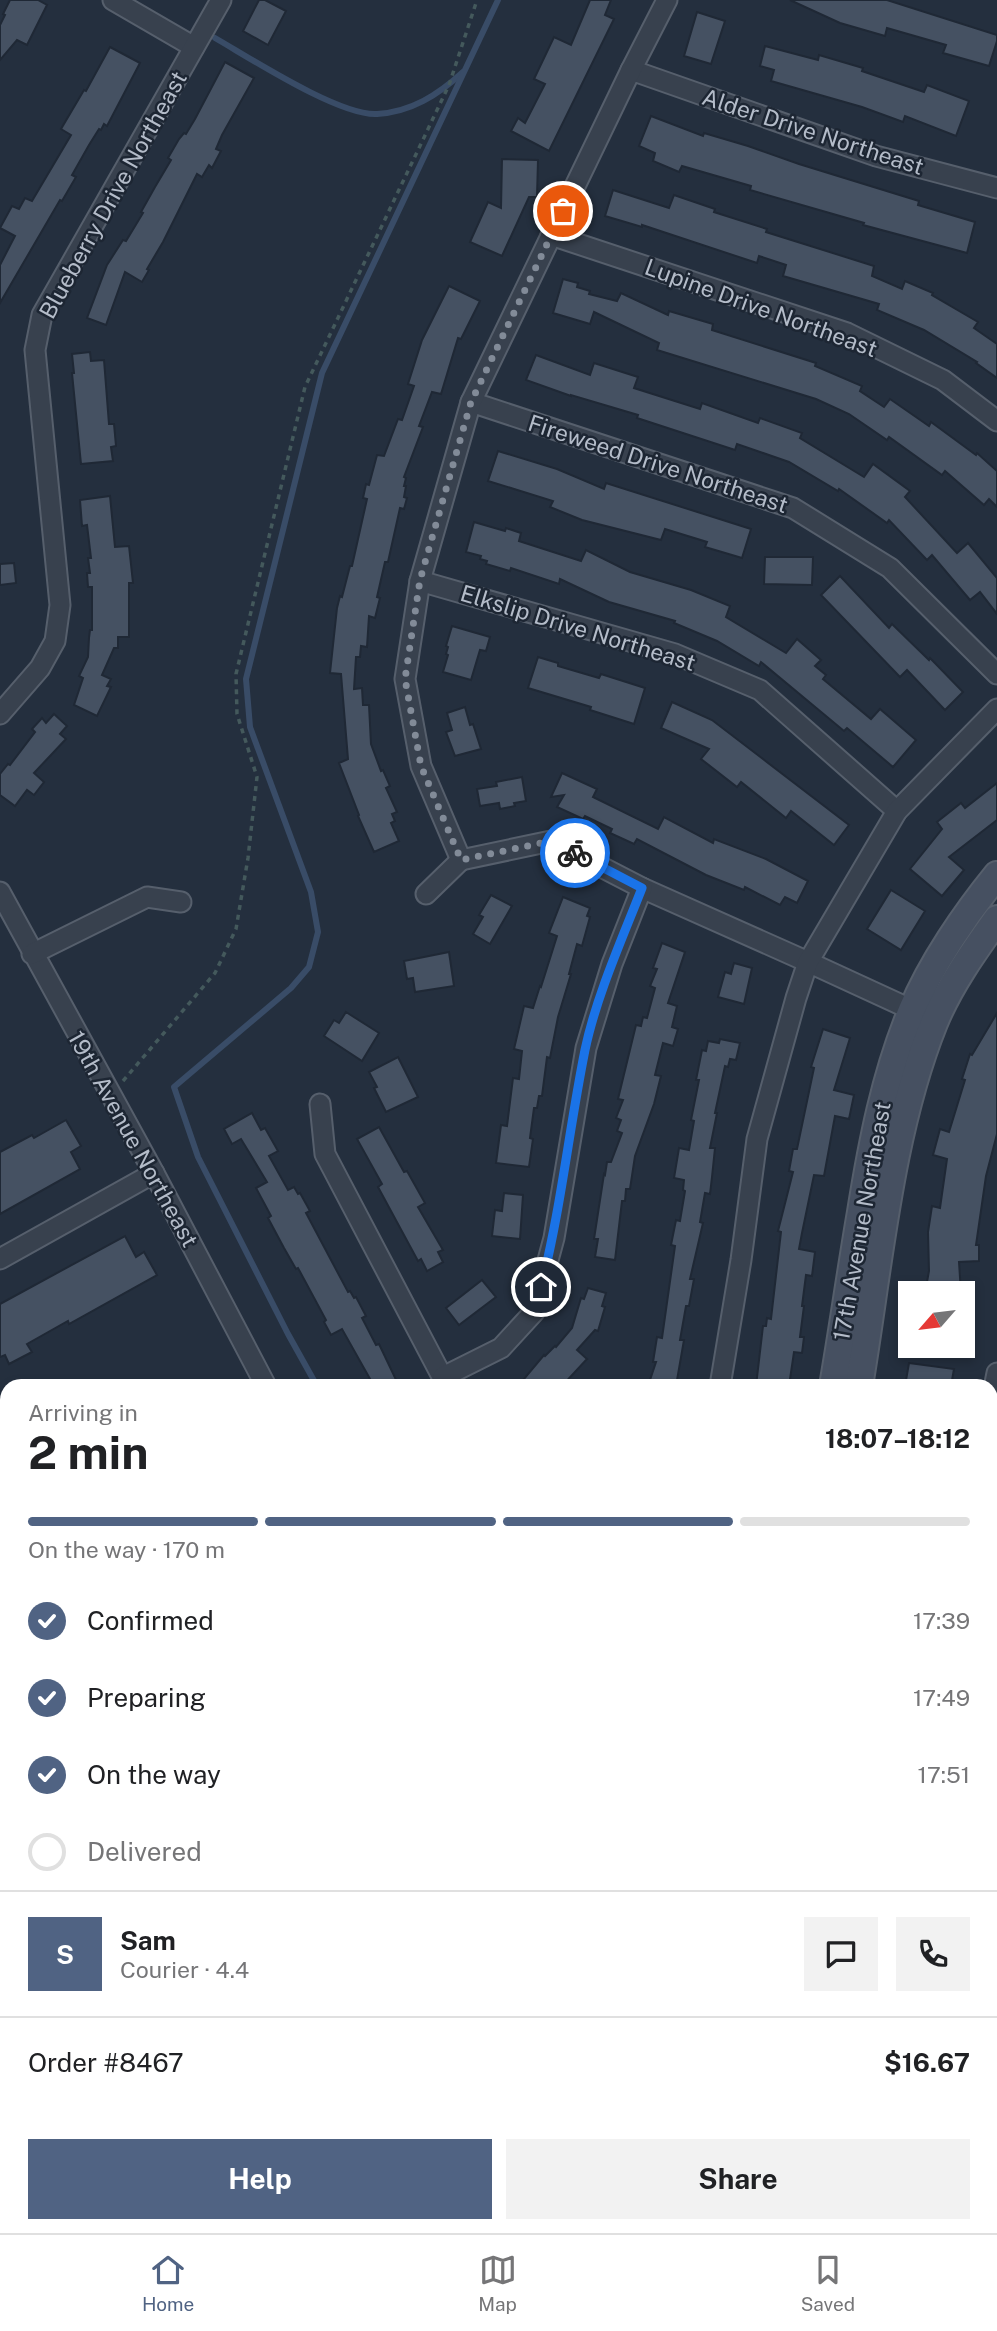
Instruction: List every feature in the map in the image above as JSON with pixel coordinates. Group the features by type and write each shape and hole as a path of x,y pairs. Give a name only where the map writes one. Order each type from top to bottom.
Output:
{"street":[{"path":"113,0 194,47"},
{"name":"Blueberry Drive Northeast","path":"0,714 40,668 55,641 60,605 35,350 42,315 221,0"},
{"path":"461,860 421,766 405,679 420,580 471,402 667,0"},
{"name":"Alder Drive Northeast","path":"631,70 876,156 997,188"},
{"name":"Lupine Drive Northeast","path":"551,235 847,333 943,380 997,421"},
{"name":"Fireweed Drive Northeast","path":"471,402 793,508 890,568 997,674"},
{"name":"Elkslip Drive Northeast","path":"420,580 675,654 760,690 897,811"},
{"path":"721,1379 757,1139 808,962 897,811 997,709"},
{"path":"426,894 461,860 551,841 642,888 923,1015"},
{"name":"17th Avenue Northeast","path":"860,1379 923,1015 924,984 958,928 997,875"},
{"path":"448,1379 500,1348 534,1312 554,1238 586,1048 612,964 642,888"},
{"name":"19th Avenue Northeast","path":"0,892 154,1173 262,1379"},
{"path":"32,954 147,897 181,902"},
{"name":"17th Avenue Northeast","path":"834,1379 873,1137 888,1079 923,1015 946,997 997,919"},
{"path":"320,1104 325,1154 444,1379"},
{"path":"0,1259 154,1173"}],"path":[{"path":"110,1096 215,973 236,929 248,858 257,777 237,714 236,674 304,387 449,85 477,0"}],"building":[{"path":"10,0 38,0 47,5 27,45 17,40 0,60 0,25"},
{"path":"259,0 265,0 286,11 268,45 243,31"},
{"path":"590,0 611,0 605,15 614,19 549,151 511,131 518,118 525,123 545,84 534,79 554,37 571,45"},
{"path":"790,0 887,0 997,35 997,41 989,66 943,53 946,45 887,28 885,36 840,23"},
{"path":"697,12 725,21 711,64 684,56"},
{"path":"765,46 818,60 819,55 863,68 862,71 924,92 927,85 969,101 956,136 905,116 903,122 862,107 771,81 774,70 760,66"},
{"path":"110,47 140,63 107,126 104,124 101,130 99,129 89,145 72,175 76,177 0,303 0,265 15,236 0,228 12,206 19,209 25,198 32,201 71,135 61,129"},
{"path":"225,62 254,78 222,135 216,149 221,151 212,168 209,165 202,177 197,174 142,282 125,272 106,325 87,318 107,265 143,213 141,212 171,160 168,158 195,119"},
{"path":"651,116 703,136 704,133 748,146 919,201 918,205 975,222 967,253 863,225 864,223 750,190 751,186 682,166 679,172 653,161 655,153 639,146"},
{"path":"502,159 538,160 537,197 529,197 502,256 470,242 488,202 501,208"},
{"path":"613,190 669,208 674,195 715,209 714,212 767,229 766,232 874,266 872,276 902,289 905,281 933,293 932,295 978,322 974,328 997,344 997,378 977,362 924,330 877,310 879,304 783,276 786,265 759,256 757,263 642,225 605,216"},
{"path":"563,279 578,283 577,287 590,291 589,294 617,301 621,293 668,315 669,311 713,324 712,330 816,363 815,366 862,386 860,391 884,407 890,399 929,426 931,422 976,455 977,453 997,471 997,507 989,499 984,505 945,471 942,475 889,437 887,440 849,414 816,399 657,350 659,343 594,312 590,324 553,313"},
{"path":"449,286 480,301 461,339 458,338 441,394 432,392 419,426 423,427 404,477 404,497 407,498 404,509 400,508 388,562 385,562 375,618 369,616 367,647 361,646 360,657 356,657 354,689 362,688 363,705 369,705 371,744 390,786 386,788 397,812 392,814 395,821 391,823 399,841 374,852 339,763 348,759 341,674 330,673 337,608 352,566 367,499 363,498 366,484 369,485 377,455 384,456 398,419 402,420 414,386 408,384 422,340"},
{"path":"90,352 91,361 104,360 109,424 114,424 116,446 111,447 113,461 81,464 72,354"},
{"path":"536,355 590,375 594,363 638,377 634,388 700,409 702,403 758,423 760,418 802,433 800,438 864,477 873,464 910,491 905,497 957,553 968,543 997,578 997,614 980,592 970,600 932,555 927,560 889,520 887,523 839,489 838,491 789,462 737,444 735,450 637,418 638,415 526,380"},
{"path":"498,451 557,469 604,489 606,483 751,529 742,558 705,547 707,542 665,529 661,540 582,520 550,507 553,501 488,481"},
{"path":"110,496 115,547 129,546 133,583 129,583 129,637 118,637 118,648 114,648 102,675 111,679 107,686 111,687 97,716 74,705 83,678 79,676 88,657 92,630 92,587 88,587 87,573 90,573 88,558 91,558 87,525 82,526 80,500"},
{"path":"474,522 521,533 519,541 581,561 586,550 630,572 691,590 730,606 726,617 786,653 797,639 821,660 815,666 826,675 823,679 871,719 880,709 916,740 893,767 847,728 844,731 761,662 759,666 717,641 674,623 675,621 609,602 560,579 559,584 511,568 510,571 486,564 487,561 480,559 481,556 466,552"},
{"path":"765,557 813,557 812,585 764,584"},
{"path":"14,563 16,583 0,585 0,564"},
{"path":"840,576 889,628 892,624 963,692 945,710 907,670 900,677 821,595"},
{"path":"452,626 490,637 486,651 480,650 471,680 443,672"},
{"path":"538,657 599,678 601,674 645,688 634,724 590,710 591,707 528,688"},
{"path":"672,702 712,720 849,825 834,845 791,811 786,818 741,782 737,787 701,759 709,749 661,728"},
{"path":"465,707 481,749 455,756 446,732 452,730 447,713"},
{"path":"54,714 67,726 60,734 66,739 34,773 44,782 34,795 27,790 15,806 0,795 0,774 35,732 32,729 42,718 46,723"},
{"path":"562,773 597,789 593,797 658,829 664,817 713,843 714,839 766,859 808,881 797,903 785,897 780,905 745,887 744,890 706,875 637,839 634,844 610,833 612,829 585,816 583,819 557,807 564,795 551,797"},
{"path":"522,777 526,801 500,809 499,803 480,806 477,789 497,786 496,782"},
{"path":"997,783 997,820 949,857 964,870 942,896 910,869 942,829 937,822 961,803 965,808"},
{"path":"891,890 925,911 901,950 867,929"},
{"path":"491,895 512,906 490,944 473,934 483,917 479,915"},
{"path":"563,897 590,908 587,916 590,917 582,946 577,944 550,1058 547,1057 542,1096 539,1096 537,1108 534,1108 529,1167 496,1163 501,1125 507,1126 513,1078 519,1079 522,1051 514,1049 524,1006 533,1008 541,987 557,936 549,933"},
{"path":"662,943 685,952 668,1003 677,1006 672,1027 678,1029 673,1046 663,1043 655,1075 661,1076 654,1104 635,1156 630,1189 626,1189 625,1201 622,1201 615,1260 595,1257 598,1239 594,1239 604,1174 622,1133 617,1131 621,1120 616,1118 623,1100 618,1099 636,1025 641,1026 643,1017 647,1018 655,988 650,986 657,969 653,968"},
{"path":"449,952 454,986 415,992 413,978 407,979 404,961"},
{"path":"734,963 752,968 744,1004 718,997 725,972 731,974"},
{"path":"346,1012 379,1033 362,1061 324,1036 334,1020 339,1023"},
{"path":"997,1013 997,1134 986,1176 976,1245 979,1245 979,1261 959,1262 960,1281 927,1281 928,1232 932,1206 940,1208 947,1159 933,1155 940,1129 949,1132 965,1080 962,1079 970,1054 972,1055"},
{"path":"823,1029 850,1038 834,1090 854,1095 849,1119 835,1116 824,1176 814,1175 799,1249 815,1252 812,1276 806,1275 802,1306 802,1353 794,1352 790,1379 757,1379 763,1326 766,1326 767,1318 771,1319 781,1232 778,1231 793,1172 789,1171 793,1149 797,1149 814,1068 811,1067"},
{"path":"720,1039 740,1043 736,1060 730,1059 728,1067 725,1066 715,1113 710,1148 715,1148 710,1194 705,1193 700,1222 703,1223 690,1279 694,1279 680,1340 684,1340 677,1379 650,1379 656,1362 653,1362 657,1337 662,1338 675,1246 671,1245 676,1220 680,1221 685,1191 684,1180 674,1178 679,1148 689,1150 702,1050 706,1051 708,1041 719,1043"},
{"path":"398,1057 418,1097 386,1112 369,1072"},
{"path":"252,1113 261,1130 265,1128 278,1151 269,1156 288,1190 294,1187 298,1194 300,1193 310,1211 306,1213 348,1292 356,1297 366,1316 362,1318 376,1345 379,1344 396,1379 370,1379 342,1329 331,1335 324,1322 326,1320 298,1268 296,1269 268,1218 271,1216 256,1188 267,1182 241,1139 232,1144 224,1129"},
{"path":"66,1120 81,1146 71,1152 80,1169 0,1214 0,1152 32,1135 34,1138"},
{"path":"379,1127 425,1203 418,1207 443,1250 438,1252 443,1262 427,1271 421,1259 418,1261 378,1187 382,1184 357,1139"},
{"path":"504,1193 523,1195 520,1239 492,1236 495,1210 502,1211"},
{"path":"125,1236 136,1257 144,1252 157,1275 27,1344 32,1352 9,1364 5,1355 0,1357 0,1304"},
{"path":"482,1280 496,1297 459,1325 446,1308"},
{"path":"588,1288 606,1293 598,1331 595,1330 577,1350 587,1359 568,1379 524,1379 572,1328 581,1298 584,1299"},
{"path":"909,1363 954,1369 952,1379 906,1379"}],"waterway":[{"path":"313,1379 198,1157 174,1087 291,988 309,967 318,932 311,892 250,727 246,679 322,373 498,0"},
{"path":"215,38 318,96 361,112 389,113 413,106 434,95 463,72"}],"way so far":[{"path":"563,211 471,402 420,580 405,679 421,766 461,860 551,841 575,853"}],"route":[{"path":"541,1287 554,1238 586,1048 612,964 642,888 575,853"}]}
